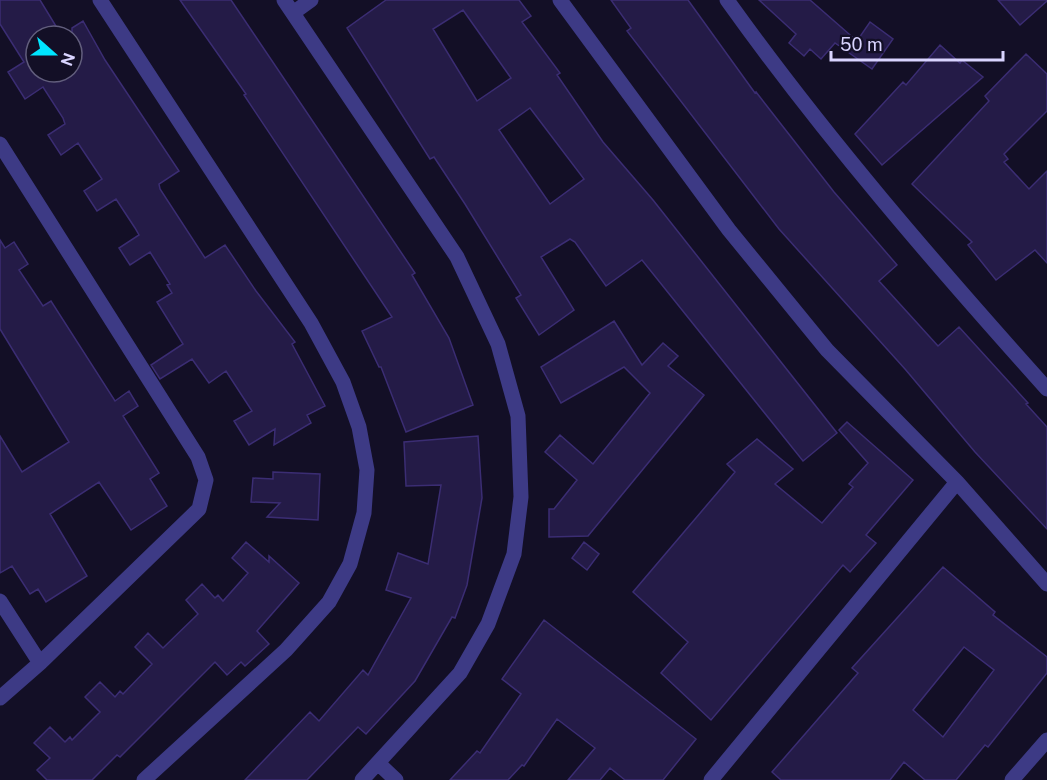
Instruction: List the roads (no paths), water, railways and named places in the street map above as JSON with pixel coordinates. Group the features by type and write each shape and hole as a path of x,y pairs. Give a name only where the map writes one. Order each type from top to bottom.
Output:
{"street":[{"path":"100,0 311,323 343,382 359,427 367,470 362,523 350,564 329,602 286,650 144,780"},
{"path":"311,0 288,6 457,257 498,344 518,416 521,497 514,554 488,624 459,673 379,764 362,780"},
{"path":"560,0 729,230 827,350 957,482 1047,584"},
{"path":"727,0 784,80 922,249 1047,389"},
{"path":"0,144 198,457 206,480 199,509 40,663 0,698"},
{"path":"711,780 957,482"},
{"path":"0,601 40,663"},
{"path":"1012,780 1047,740"},
{"path":"379,764 396,780"}]}
